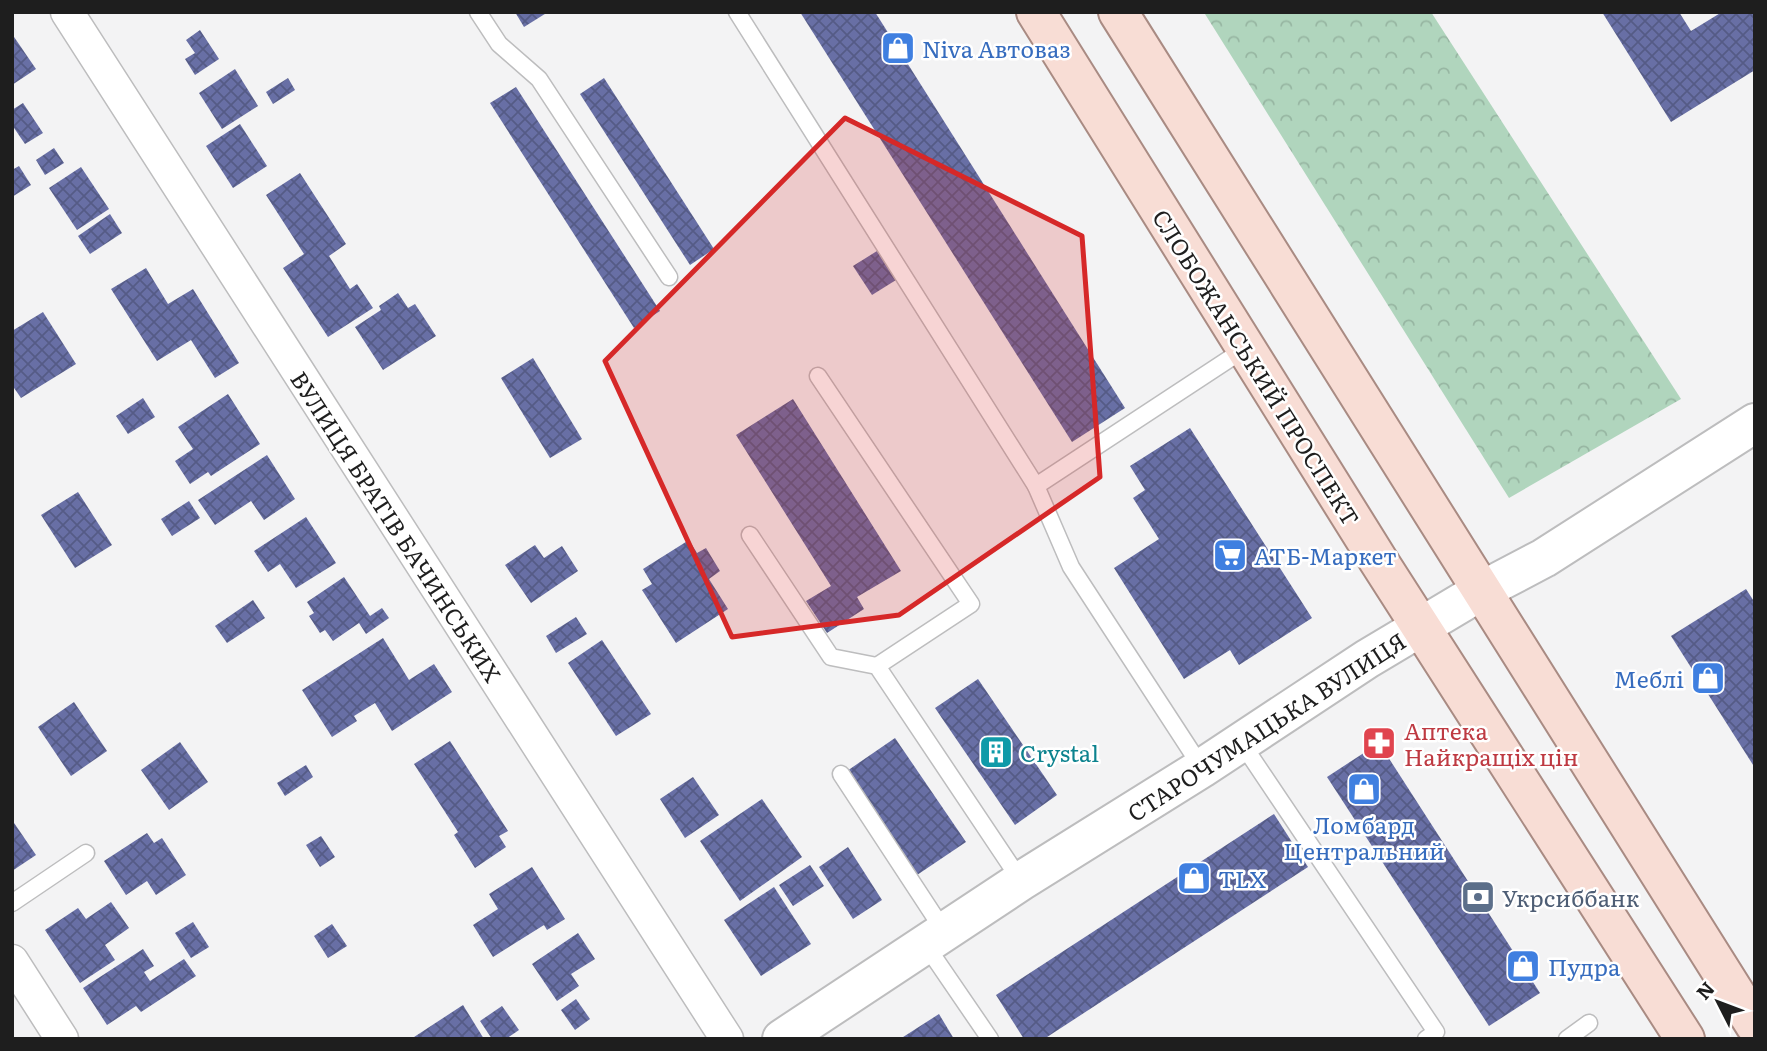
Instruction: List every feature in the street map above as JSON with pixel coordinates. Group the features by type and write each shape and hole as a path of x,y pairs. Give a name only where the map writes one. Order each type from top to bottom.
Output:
{"main road":[{"name":"СЛОБОЖАНСЬКИЙ ПРОСПЕКТ","path":"1036,12 1421,627 1685,1039"},
{"path":"1118,12 1755,1025"}],"street":[{"name":"ВУЛИЦЯ БРАТІВ БАЧИНСЬКИХ","path":"67,12 727,1039"},
{"name":"СТАРОЧУМАЦЬКА ВУЛИЦЯ","path":"782,1039 1021,881 1421,627 1544,558 1755,423"},
{"path":"12,961 62,1039"}],"lane":[{"path":"478,12 499,44 539,79 669,277"},
{"path":"737,12 1036,486 1071,567 1202,768"},
{"path":"1036,486 1246,348"},
{"path":"750,535 831,657 877,666 971,604 818,376"},
{"path":"877,666 1021,881"},
{"path":"1241,741 1436,1032 1426,1039"},
{"path":"841,774 990,1039"},
{"path":"12,903 86,853"},
{"path":"1567,1039 1589,1023"}],"highlighted area":[{"path":"845,118 1082,236 1100,477 899,615 732,637 605,361"}],"green space":[{"path":"1431,12 1681,399 1509,498 1205,14"}],"building":[{"path":"515,12 548,12 524,27"},
{"path":"800,12 875,12 1125,408 1072,442"},
{"path":"1602,12 1679,12 1691,31 1722,12 1755,12 1755,70 1671,122"},
{"path":"200,30 219,59 195,75 185,59 195,53 186,40"},
{"path":"12,34 36,69 12,85"},
{"path":"235,69 258,106 222,129 199,93"},
{"path":"288,78 295,90 273,104 266,92"},
{"path":"604,78 714,249 690,265 580,94"},
{"path":"516,87 660,311 634,328 490,103"},
{"path":"23,103 43,133 25,144 12,125 12,110"},
{"path":"240,124 267,166 233,188 206,146"},
{"path":"54,148 64,163 45,175 36,160"},
{"path":"19,166 31,185 12,197 12,170"},
{"path":"81,167 109,209 77,230 49,188"},
{"path":"300,173 346,244 329,256 350,289 357,284 373,308 328,337 283,268 304,254 266,195"},
{"path":"110,214 122,233 90,254 78,236"},
{"path":"877,251 896,280 872,295 853,266"},
{"path":"146,268 168,304 193,289 239,363 215,378 191,340 157,361 111,289"},
{"path":"398,293 408,308 415,304 436,336 383,370 355,327 381,310 379,306"},
{"path":"43,312 76,364 21,398 12,385 12,331"},
{"path":"533,358 582,439 550,458 501,378"},
{"path":"228,394 260,444 211,476 208,472 190,484 175,461 193,449 178,427"},
{"path":"143,398 155,417 128,434 116,416"},
{"path":"793,399 901,571 857,597 864,609 827,633 806,601 831,586 736,435"},
{"path":"1190,428 1312,618 1239,665 1230,650 1184,679 1114,568 1159,539 1133,498 1145,490 1130,466"},
{"path":"267,455 295,499 264,520 251,501 215,525 198,500"},
{"path":"78,492 112,545 75,568 41,515"},
{"path":"189,501 200,518 172,536 161,519"},
{"path":"306,517 336,563 296,588 280,564 268,572 254,551"},
{"path":"689,540 697,553 706,548 720,571 709,579 728,609 676,643 642,590 652,584 643,569"},
{"path":"535,545 544,558 562,546 578,571 531,603 505,565"},
{"path":"344,577 370,616 382,608 389,618 366,634 359,623 333,641 325,630 320,633 309,616 314,613 307,602"},
{"path":"1746,589 1755,603 1755,768 1671,636"},
{"path":"253,600 265,618 227,643 215,626"},
{"path":"576,617 587,634 556,653 546,636"},
{"path":"383,638 409,680 434,664 452,692 392,731 375,703 354,716 357,721 332,737 302,690"},
{"path":"602,640 651,714 616,736 568,663"},
{"name":"Crystal","path":"978,679 1057,795 1015,825 935,708"},
{"path":"74,702 107,751 71,776 38,727"},
{"path":"895,738 966,842 917,875 847,771"},
{"path":"450,741 508,831 499,836 506,847 475,868 454,835 458,832 414,764"},
{"path":"180,742 208,782 169,810 141,770"},
{"path":"1379,743 1540,993 1489,1026 1327,777"},
{"path":"306,765 313,777 285,796 277,783"},
{"path":"693,777 719,815 685,838 660,799"},
{"path":"762,799 802,857 740,901 700,841"},
{"path":"1274,814 1308,867 1044,1039 1024,1039 996,995"},
{"path":"12,820 36,855 12,871"},
{"path":"147,833 154,843 162,838 186,875 156,895 147,881 126,895 104,861"},
{"path":"321,836 335,857 320,867 306,845"},
{"path":"848,847 882,900 853,919 819,867"},
{"path":"810,865 824,886 793,906 779,885"},
{"path":"532,867 565,919 547,930 544,925 493,957 473,925 498,909 489,894"},
{"path":"774,887 811,944 761,976 724,920"},
{"path":"111,902 129,928 105,945 115,960 80,983 45,930 78,908 86,919"},
{"path":"193,922 209,947 191,958 175,933"},
{"path":"332,924 347,946 328,958 314,936"},
{"path":"578,933 595,959 571,974 579,986 557,1001 532,964"},
{"path":"143,949 154,966 144,972 150,981 184,959 196,976 141,1012 136,1006 107,1025 83,988"},
{"path":"576,999 590,1019 575,1030 561,1010"},
{"path":"463,1005 484,1039 411,1039"},
{"path":"502,1006 519,1030 506,1039 492,1039 480,1021"},
{"path":"939,1014 954,1039 900,1039"}],"place":[{"name":"Niva Автоваз","path":"898,48"},
{"name":"АТБ-Маркет","path":"1230,555"},
{"name":"Меблі","path":"1708,678"},
{"name":"Аптека Найкращiх цiн","path":"1379,743"},
{"name":"Crystal","path":"996,752"},
{"name":"Ломбард Центральний","path":"1364,789"},
{"name":"TLX","path":"1194,878"},
{"name":"Укрсиббанк","path":"1478,897"},
{"name":"Пудра","path":"1523,966"}]}
